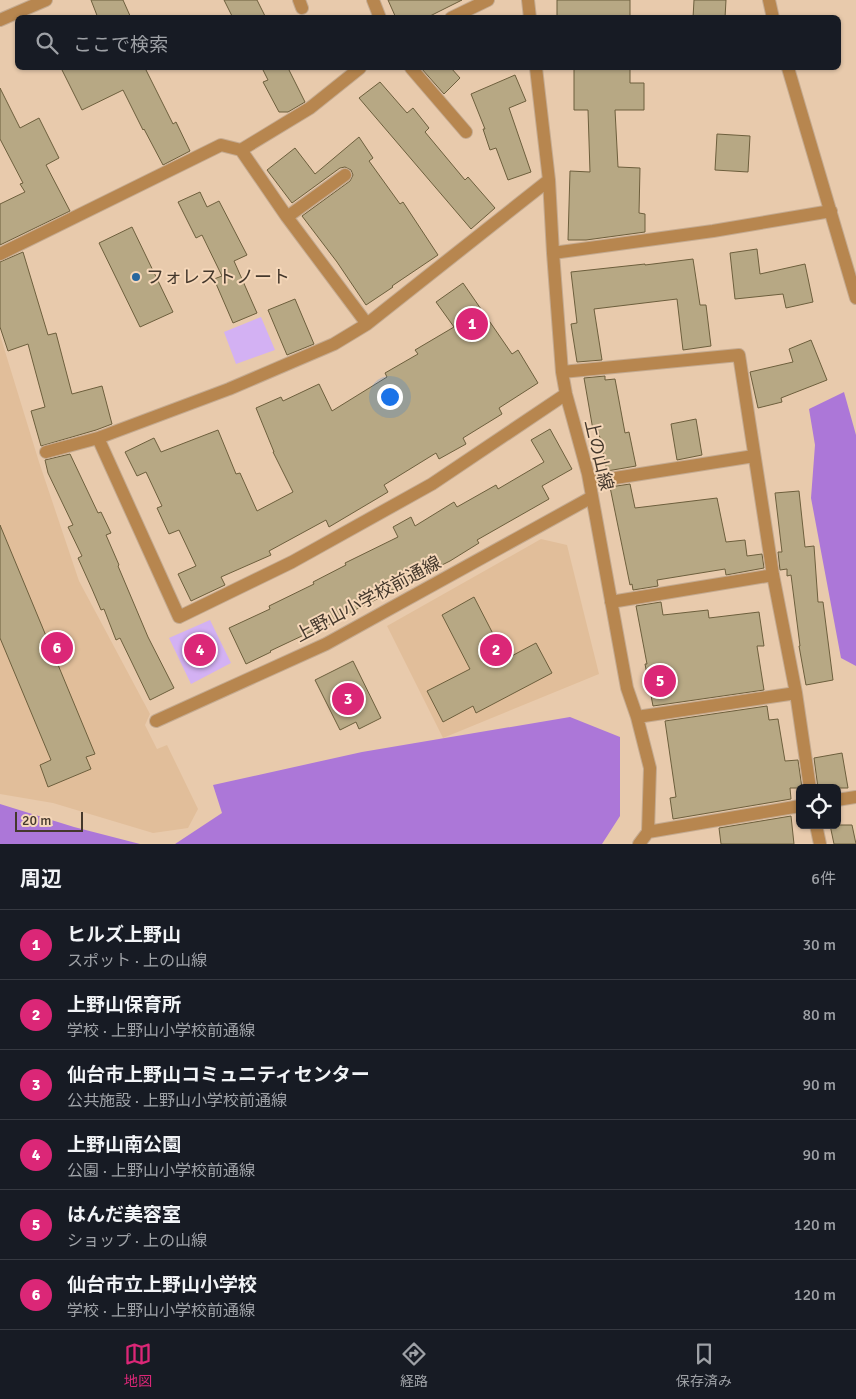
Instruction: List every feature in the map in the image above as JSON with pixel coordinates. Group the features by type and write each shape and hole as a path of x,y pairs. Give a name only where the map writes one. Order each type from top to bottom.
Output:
{"street":[{"path":"0,20 46,0"},
{"path":"373,0 379,15"},
{"path":"457,15 488,0"},
{"path":"528,0 530,15"},
{"path":"769,0 772,15"},
{"path":"241,150 310,108 358,70"},
{"path":"413,70 466,132"},
{"name":"上の山線","path":"536,70 549,180 552,253 562,372 566,394 590,482 627,688 637,717 650,768 649,838"},
{"path":"789,70 856,298"},
{"path":"0,254 221,145 241,150 287,217 367,324"},
{"path":"287,217 345,175"},
{"path":"46,452 98,438 229,390 334,344 367,324 549,180"},
{"path":"552,253 713,231 831,211"},
{"path":"562,372 739,354 773,575 796,693 809,784"},
{"path":"98,438 179,617 292,562 432,484 566,394"},
{"path":"590,482 754,456"},
{"name":"上野山小学校前通線","path":"156,721 326,644 592,497"},
{"path":"611,602 773,575"},
{"path":"637,717 796,693"},
{"path":"841,799 856,797"},
{"path":"639,844 649,838 796,807"},
{"path":"817,829 820,844"}],"shaded area":[{"path":"261,317 275,350 236,364 224,332"},
{"path":"0,335 39,462 79,581 150,714 145,725 157,749 167,745 198,809 188,828 153,833 53,803 0,794"},
{"path":"844,392 856,435 856,666 841,658 811,498 815,445 809,409"},
{"path":"541,539 567,545 599,674 443,738 387,626"},
{"path":"210,620 231,663 191,684 169,638"},
{"path":"570,717 620,737 620,816 602,844 175,844 222,813 213,785 362,752"},
{"path":"0,804 74,827 140,844 0,844"}],"building":[{"path":"91,0 123,0 130,15 97,15"},
{"path":"224,0 257,0 264,15 232,15"},
{"path":"388,0 462,0 432,15 395,15"},
{"path":"557,0 630,0 630,15 557,15"},
{"path":"694,0 726,0 725,15 693,15"},
{"path":"62,70 146,70 173,124 176,122 190,151 163,165 123,90 82,110"},
{"path":"263,70 289,70 305,102 288,112 279,112 263,82 268,80"},
{"path":"423,70 453,70 460,78 444,94"},
{"path":"574,70 630,70 630,83 644,83 644,110 615,110 618,167 640,168 639,213 645,214 645,232 586,240 568,240 570,171 590,172 588,110 574,110"},
{"path":"515,75 526,101 509,108 531,172 508,180 496,148 490,150 483,129 485,129 471,94"},
{"path":"380,82 407,113 413,108 429,128 425,132 465,180 468,177 495,208 471,229 359,98"},
{"path":"0,88 20,128 39,118 59,158 46,165 70,211 0,245 0,204 25,192 20,184 23,183 0,139"},
{"path":"717,134 750,136 748,172 715,170"},
{"path":"359,137 373,158 369,161 400,204 403,202 438,255 366,305 337,262 302,216 350,181 353,175 351,170 345,167 340,168 292,203 267,170 295,148 315,174"},
{"path":"200,192 207,207 219,201 247,255 234,261 257,313 233,323 214,279 222,276 202,235 196,238 178,202"},
{"name":"フォレストノート","path":"132,227 173,312 140,327 99,243"},
{"path":"757,249 760,274 805,264 813,302 786,308 783,294 735,299 730,253"},
{"path":"23,252 48,335 56,333 72,394 102,386 112,424 41,446 31,411 45,407 28,344 8,351 0,327 0,262"},
{"path":"693,259 700,305 706,305 711,346 683,350 677,299 594,309 602,360 577,362 571,324 577,323 571,272"},
{"path":"463,283 512,354 518,350 538,383 499,408 502,414 463,438 466,444 439,459 436,453 384,485 388,492 329,527 326,520 269,551 271,555 221,577 225,585 191,601 178,574 196,566 179,530 169,534 157,508 162,506 146,472 137,476 125,452 154,438 161,452 218,430 236,474 240,473 257,511 293,492 273,452 256,408 281,397 283,401 319,384 332,411 387,377 385,373 418,354 415,350 454,327 436,302"},
{"path":"295,299 314,344 287,355 268,310"},
{"path":"811,340 827,380 781,398 782,402 758,408 750,372 793,362 789,349"},
{"path":"605,376 605,380 615,379 625,433 629,432 636,466 607,471 598,429 593,430 584,378"},
{"path":"696,419 702,455 677,460 671,424"},
{"path":"550,429 572,469 542,486 549,499 477,540 479,543 450,561 388,592 356,611 246,664 229,628 270,609 269,606 314,584 313,582 346,565 345,563 398,537 393,527 411,517 415,526 454,502 457,507 496,485 498,489 544,462 531,440"},
{"path":"70,454 98,513 101,512 111,533 106,535 118,566 148,637 174,688 150,700 120,638 116,640 104,609 101,610 78,558 82,556 68,527 73,525 48,473 45,460"},
{"path":"630,484 635,508 717,498 726,542 745,540 747,556 762,554 764,568 726,575 725,569 657,580 658,586 633,590 632,584 630,585 610,487"},
{"path":"799,491 805,547 814,546 818,602 823,602 833,680 806,685 799,646 791,575 787,576 787,569 780,570 778,552 782,552 775,493"},
{"path":"0,525 95,754 86,757 91,769 48,787 40,765 51,760 0,638"},
{"path":"474,597 506,659 536,643 552,673 476,713 473,706 443,722 427,691 470,669 442,615"},
{"path":"661,602 663,615 708,610 709,618 759,612 764,646 757,646 764,690 653,706 636,606"},
{"path":"353,661 381,718 359,729 356,722 340,730 315,680"},
{"path":"767,706 769,720 778,719 785,761 798,760 801,784 796,784 796,788 790,788 791,799 673,819 670,798 676,797 665,721"},
{"path":"842,753 848,788 841,788 841,784 817,784 814,758"},
{"path":"791,816 794,844 721,844 719,828"},
{"path":"841,825 852,825 856,844 834,844 831,829 841,829"}],"place":[{"name":"フォレストノート","path":"136,277"},
{"name":"ヒルズ上野山","path":"472,324"},
{"name":"仙台市立上野山小学校","path":"57,648"},
{"name":"上野山南公園","path":"200,650"},
{"name":"上野山保育所","path":"496,650"},
{"name":"はんだ美容室","path":"660,681"},
{"name":"仙台市上野山コミュニティセンター","path":"348,699"}]}
